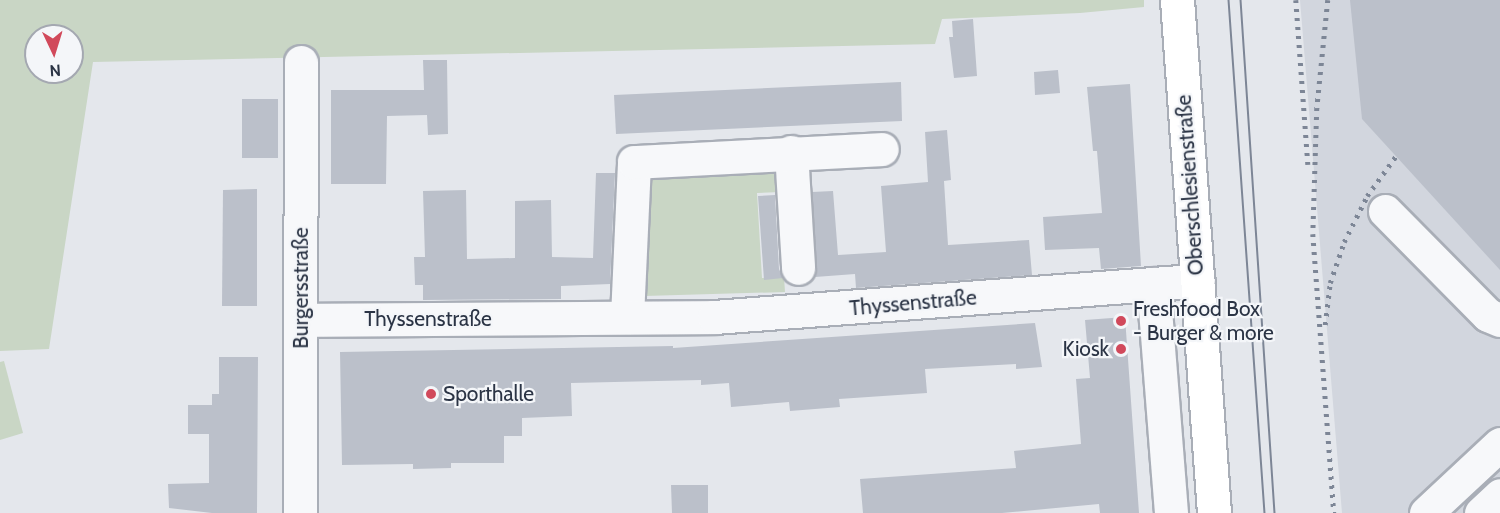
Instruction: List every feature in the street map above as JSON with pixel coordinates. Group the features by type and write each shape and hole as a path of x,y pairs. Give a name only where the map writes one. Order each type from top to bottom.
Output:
{"main road":[{"name":"Oberschlesienstraße","path":"1177,0 1214,513"}],"street":[{"name":"Burgersstraße","path":"300,513 301,62"},
{"path":"627,317 634,162 882,149"},
{"path":"791,153 798,268"},
{"path":"1385,211 1488,315 1500,320"},
{"name":"Thyssenstraße","path":"301,320 714,317 1198,280"},
{"path":"1153,284 1171,513"},
{"path":"1426,513 1500,444"},
{"path":"1481,513 1500,495"}],"shaded area":[{"path":"1300,0 1500,0 1500,513 1342,513"}],"green space":[{"path":"0,0 1144,0 1144,7 1080,13 942,19 935,44 93,62 49,349 0,351"},
{"path":"778,164 780,192 757,193 762,278 784,277 785,292 644,296 648,183 652,175"},
{"path":"4,361 23,433 0,440 0,362"}],"building":[{"path":"1350,0 1500,0 1500,270 1362,119"},
{"path":"973,19 977,76 954,78 949,37 953,37 952,21"},
{"path":"423,60 447,60 448,134 428,135 427,115 387,116 386,184 331,184 331,90 424,90"},
{"path":"1058,70 1060,93 1035,95 1034,72"},
{"path":"901,82 902,121 616,134 614,95"},
{"path":"1130,84 1141,266 1101,269 1099,248 1045,250 1043,217 1102,213 1097,151 1093,151 1087,87"},
{"path":"242,99 278,99 278,158 242,158"},
{"path":"947,130 951,180 944,181 948,245 1029,240 1032,275 856,288 855,274 815,277 817,267 812,192 833,191 838,255 886,252 881,186 928,182 925,132"},
{"path":"596,173 615,173 610,284 561,286 561,299 423,300 423,285 415,285 414,257 425,257 423,191 466,190 467,259 515,258 515,201 551,200 552,257 593,258"},
{"path":"257,189 257,306 222,306 223,190"},
{"path":"775,195 779,269 783,278 764,280 758,196"},
{"path":"1125,317 1139,513 1100,513 1099,504 1002,513 863,513 860,479 1016,468 1014,451 1081,444 1076,379 1090,378 1085,320"},
{"path":"1035,323 1042,367 1016,369 1016,364 925,369 927,393 839,399 840,407 790,411 789,402 731,407 729,383 701,385 701,380 571,383 572,416 522,418 522,436 504,436 504,463 451,463 451,468 413,469 413,464 342,465 340,352 673,346 673,348"},
{"path":"219,357 258,357 257,513 212,513 169,508 168,484 209,483 209,434 188,434 188,405 212,405 212,394 219,394"},
{"path":"671,485 708,485 708,513 672,513"}],"tram line":[{"path":"1229,0 1265,513"},
{"path":"1241,0 1275,513"}],"railway":[{"path":"1296,0 1308,165"},
{"path":"1328,0 1317,108 1313,234 1334,513"},
{"path":"1325,325 1330,283 1344,242 1367,196 1396,156"}],"place":[{"name":"Freshfood Box - Burger & more","path":"1121,321"},
{"name":"Kiosk","path":"1121,349"},
{"name":"Sporthalle","path":"431,394"}]}
